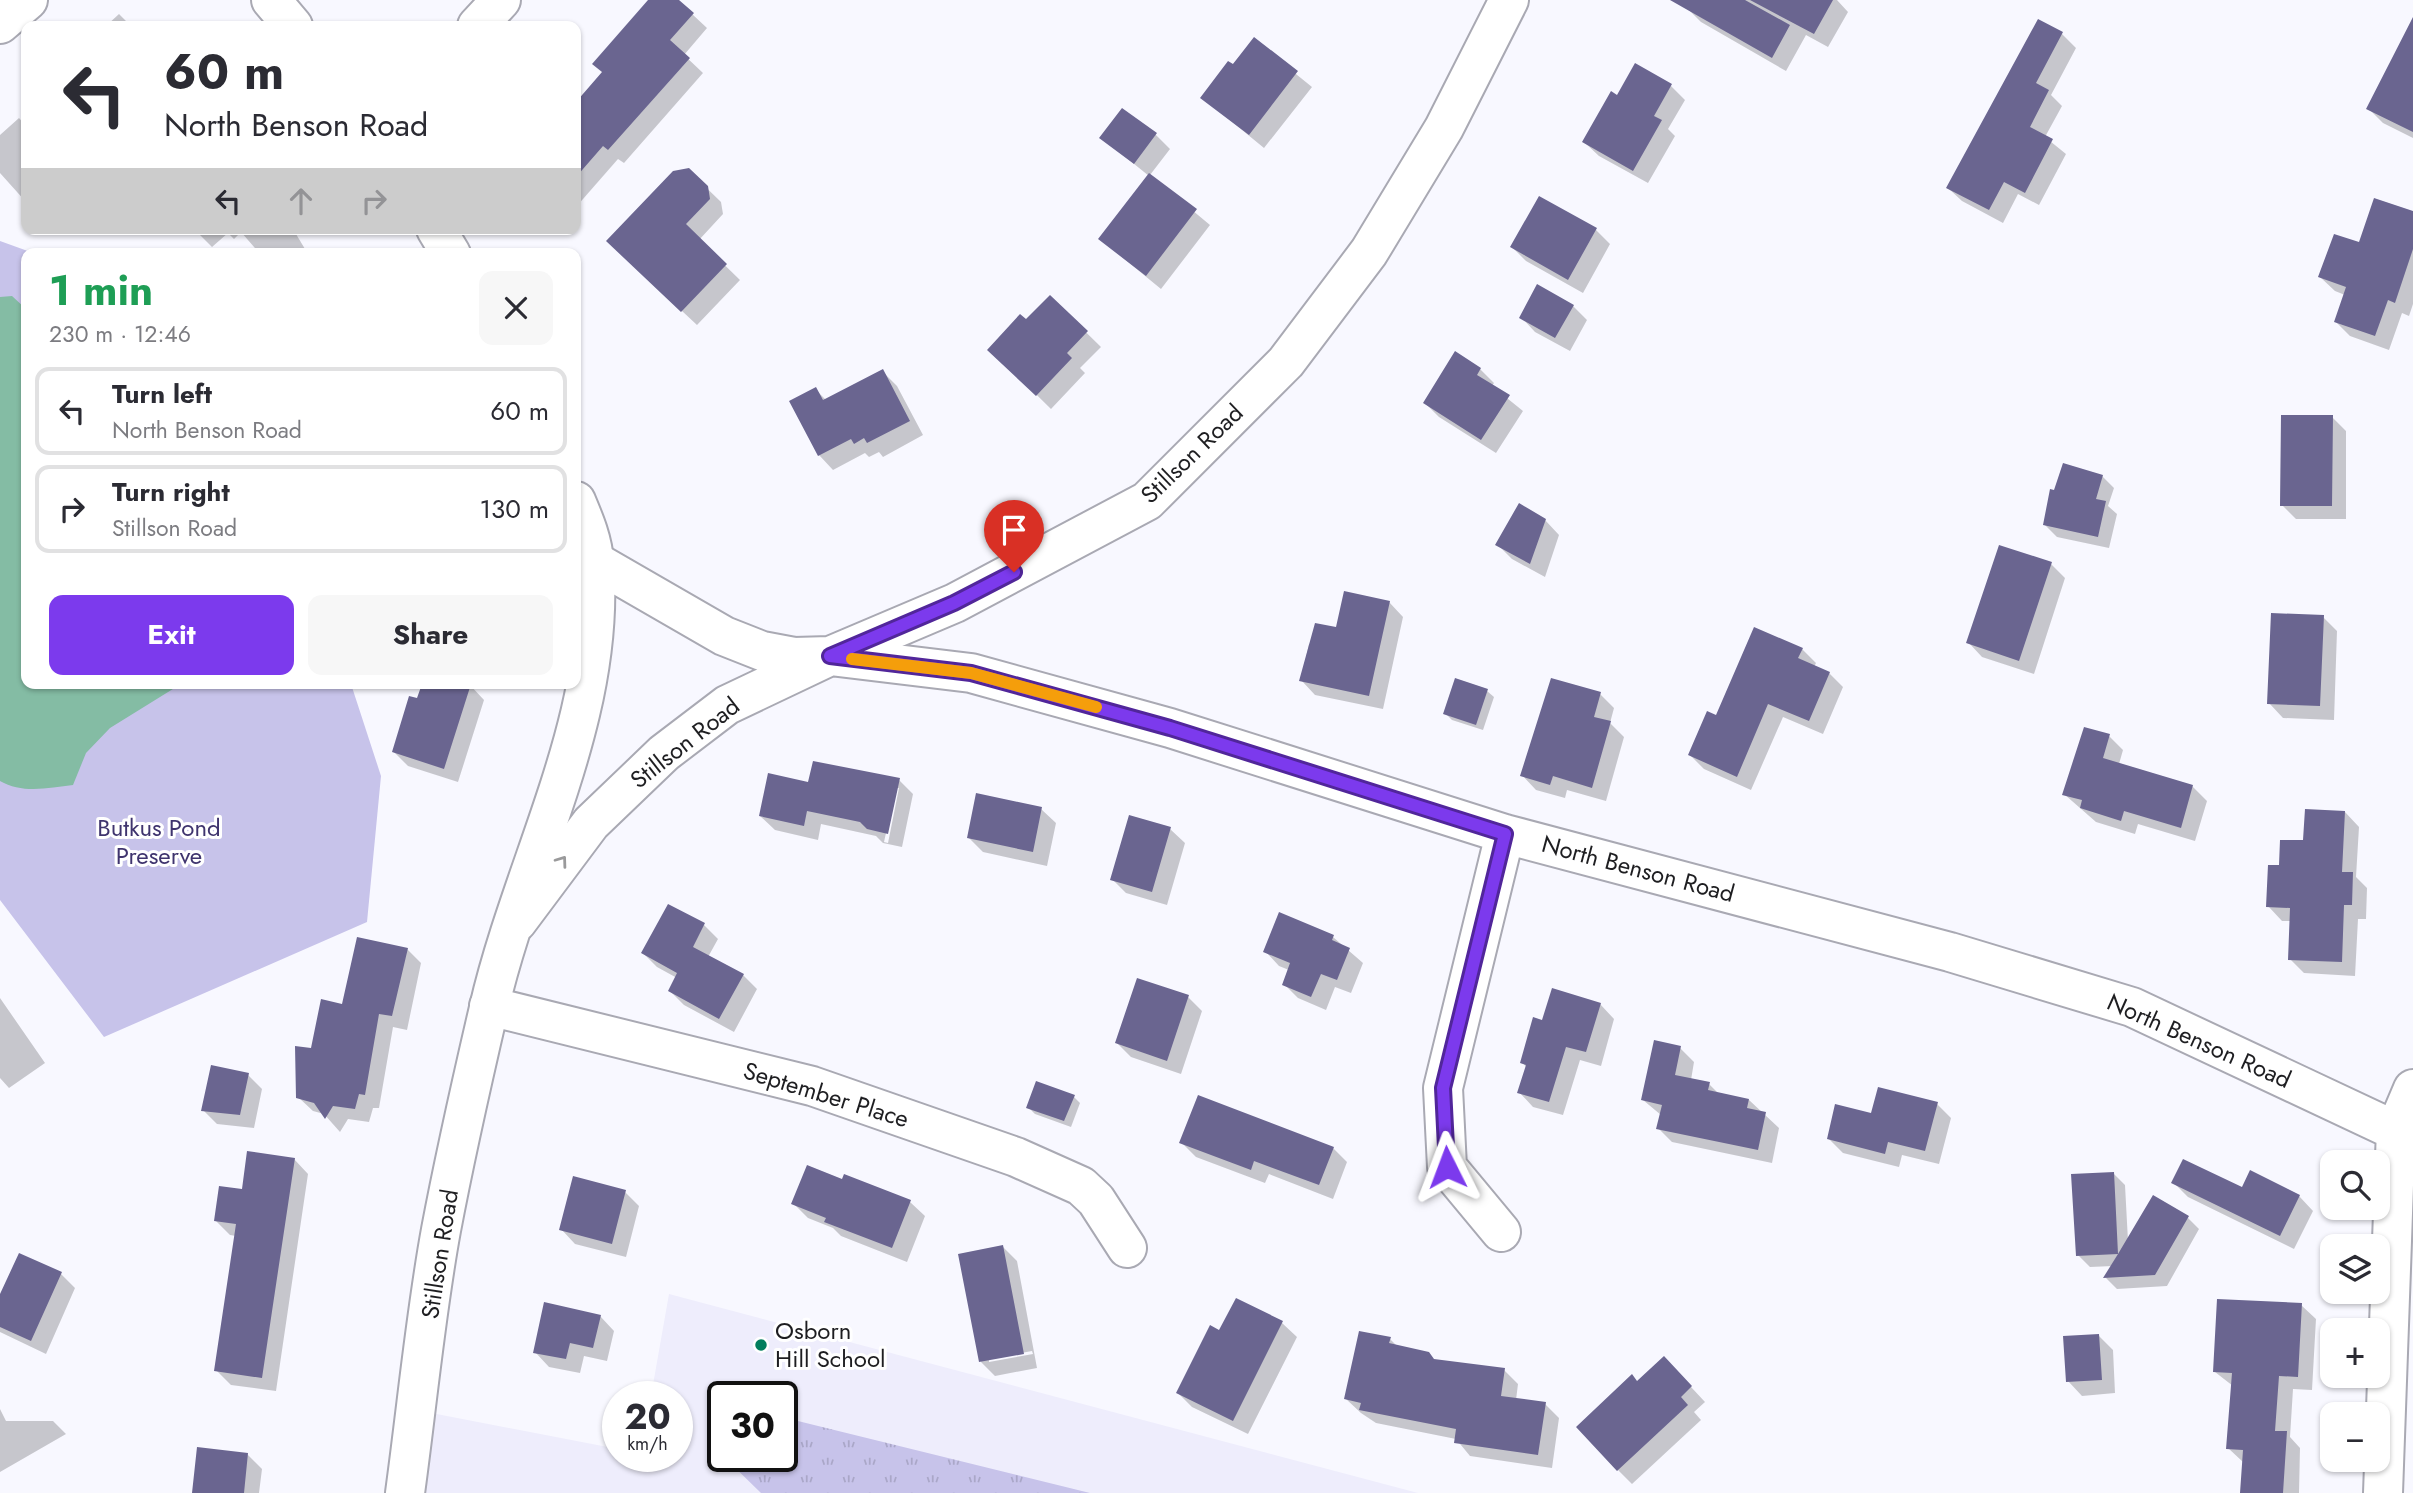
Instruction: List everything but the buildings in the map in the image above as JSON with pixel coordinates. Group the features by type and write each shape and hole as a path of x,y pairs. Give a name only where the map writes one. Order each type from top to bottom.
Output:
{"street":[{"path":"0,24 27,0"},
{"path":"271,0 289,21"},
{"path":"482,21 501,0"},
{"name":"Stillson Road","path":"507,936 591,823 664,753 727,705 830,656 954,603 1147,501 1286,362 1369,252 1444,128 1509,0"},
{"path":"581,514 594,561"},
{"name":"Stillson Road","path":"405,1493 441,1231 489,1006 507,936 576,731 592,662 594,561"},
{"name":"North Benson Road","path":"594,561 724,636 762,650 794,657 830,656 971,673 1170,728 1505,834 1950,952 2132,1007 2404,1134"},
{"path":"1501,1232 1447,1167 1443,1088 1505,834"},
{"name":"September Place","path":"489,1006 812,1086 1016,1157 1081,1186 1096,1200 1127,1248"},
{"path":"2383,1493 2404,1134 2413,1089"}],"shaded area":[{"path":"12,296 21,304 21,689 173,689 110,728 86,753 73,785 26,789 0,781 0,297"},
{"name":"Osborn Hill School","path":"669,1294 1418,1493 405,1493 416,1410 602,1446 602,1472 693,1472 693,1381 654,1381"}],"green space":[{"name":"Butkus Pond Preserve","path":"0,241 21,249 21,689 353,689 381,776 367,922 104,1037 0,900"},
{"path":"798,1421 1090,1493 761,1493 739,1472 798,1472"}],"slow traffic":[{"path":"852,659 971,673 1096,707"}],"place":[{"name":"Osborn Hill School","path":"761,1345"}],"route":[{"path":"1014,572 954,603 830,656 971,673 1170,728 1505,834 1443,1088 1447,1167"}]}
